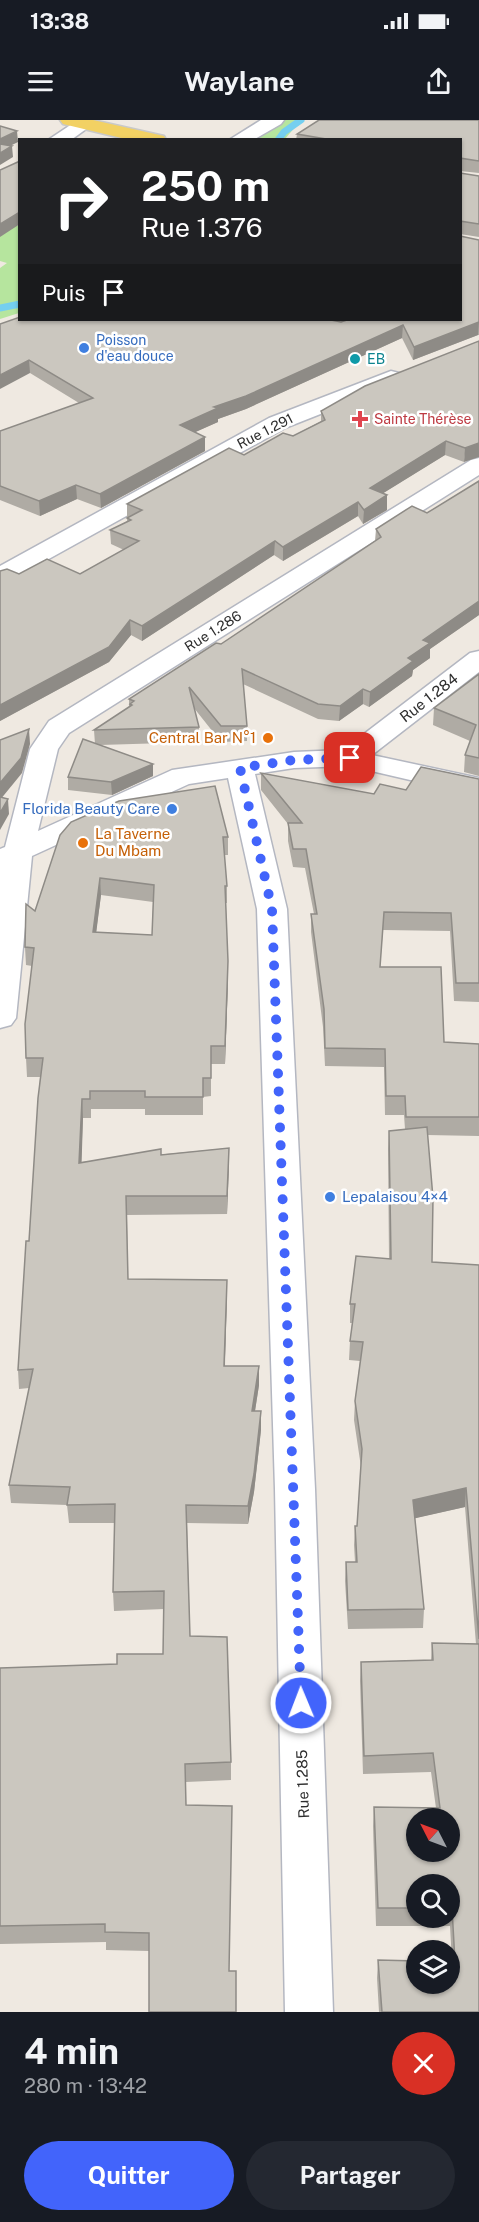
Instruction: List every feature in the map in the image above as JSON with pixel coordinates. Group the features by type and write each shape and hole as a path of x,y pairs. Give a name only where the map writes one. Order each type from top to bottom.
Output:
{"main road":[{"path":"76,122 149,138"}],"street":[{"path":"242,138 275,120"},
{"path":"59,138 76,122"},
{"name":"Rue 1.291","path":"0,576 277,423 415,369"},
{"name":"Rue 1.286","path":"0,1018 9,856 44,749 58,727 479,465"},
{"name":"Rue 1.284","path":"350,758 479,659"},
{"path":"9,856 182,776 294,760 350,758 479,787"},
{"name":"Rue 1.285","path":"240,768 272,909 295,1489 309,2012"}],"green space":[{"path":"280,120 301,120 286,138 251,138"},
{"path":"0,223 18,226 18,313 0,319 0,268 7,263 0,261"}],"building":[{"path":"319,120 479,120 479,161 462,158 462,138 320,138 297,134"},
{"path":"0,126 17,131 0,139"},
{"path":"0,144 12,146 0,153"},
{"path":"18,162 18,213 0,224 0,170"},
{"path":"462,173 479,176 479,224 462,221"},
{"path":"462,236 479,240 479,322 414,347 403,325 246,396 214,407 218,408 180,425 205,437 100,494 76,485 39,501 0,486 0,431 93,398 29,360 0,375 0,324 18,318 18,321 462,321"},
{"path":"479,341 479,443 465,448 446,441 370,488 387,495 364,510 358,502 283,547 275,541 142,626 130,620 109,647 0,705 0,571 7,569 19,574 47,559 80,574 139,541 110,530 131,520 127,518 142,510 127,504 229,448 244,455 283,433 293,436 325,420 321,411 365,386"},
{"path":"479,481 479,601 423,640 430,643 408,658 413,661 370,692 363,689 340,706 318,704 242,669 247,726 221,726 189,687 199,727 94,730 132,705 130,704 134,701 129,699 216,643 221,644 381,537 376,529 412,506 427,513"},
{"path":"479,674 479,758 465,755 476,725 434,708"},
{"path":"29,729 21,758 0,783 0,740"},
{"path":"83,739 153,764 111,782 68,777"},
{"path":"421,767 479,779 479,983 456,983 451,913 384,912 380,967 441,967 444,1042 479,1044 479,1117 406,1117 405,1096 386,1096 385,1049 325,1048 324,1009 311,914 317,914 306,849 293,849 288,823 302,823 261,773 374,794 380,784 406,790"},
{"path":"215,786 228,837 223,837 227,886 225,886 228,961 225,1046 211,1046 211,1078 203,1078 203,1097 145,1097 145,1091 90,1091 90,1099 82,1099 79,1163 161,1149 161,1155 229,1148 227,1196 126,1196 128,1279 227,1280 224,1366 259,1366 252,1411 261,1411 248,1506 186,1505 190,1636 227,1637 231,1762 185,1764 186,1805 232,1806 229,1971 236,1971 236,2012 149,2012 149,1933 105,1932 105,1924 0,1926 0,1668 117,1664 117,1654 163,1654 164,1591 113,1592 115,1504 67,1505 70,1487 9,1485 33,1369 18,1370 26,1241 29,1241 38,1098 43,1058 26,1058 25,1024 34,948 25,947 26,904 35,911 60,835 71,822 119,801","holes":["100,878 154,885 152,935 93,932"]},
{"path":"0,797 8,799 0,813"},
{"path":"427,1127 433,1198 432,1262 479,1265 479,1639 466,1488 413,1500 424,1609 348,1610 346,1562 357,1562 355,1526 357,1526 362,1449 355,1401 363,1342 350,1341 355,1304 350,1304 356,1256 391,1259 389,1131"},
{"path":"432,1643 479,1644 479,2012 382,2012 378,1960 406,1961 406,1994 460,1994 460,1940 454,1940 453,1928 460,1928 460,1874 406,1874 406,1908 378,1908 374,1807 440,1808 433,1753 364,1756 361,1662 433,1660"}],"waterway":[{"path":"280,138 301,120"},
{"path":"0,308 18,304"}],"place":[{"name":"Poisson d'eau douce","path":"84,348"},
{"name":"EB","path":"355,359"},
{"name":"Sainte Thérèse","path":"360,419"},
{"name":"Central Bar N°1","path":"268,738"},
{"name":"Florida Beauty Care","path":"172,809"},
{"name":"La Taverne Du Mbam","path":"83,843"},
{"name":"Lepalaisou 4×4","path":"330,1197"}],"route":[{"path":"301,1703 295,1489 272,909 240,768 294,760 350,758"}]}
